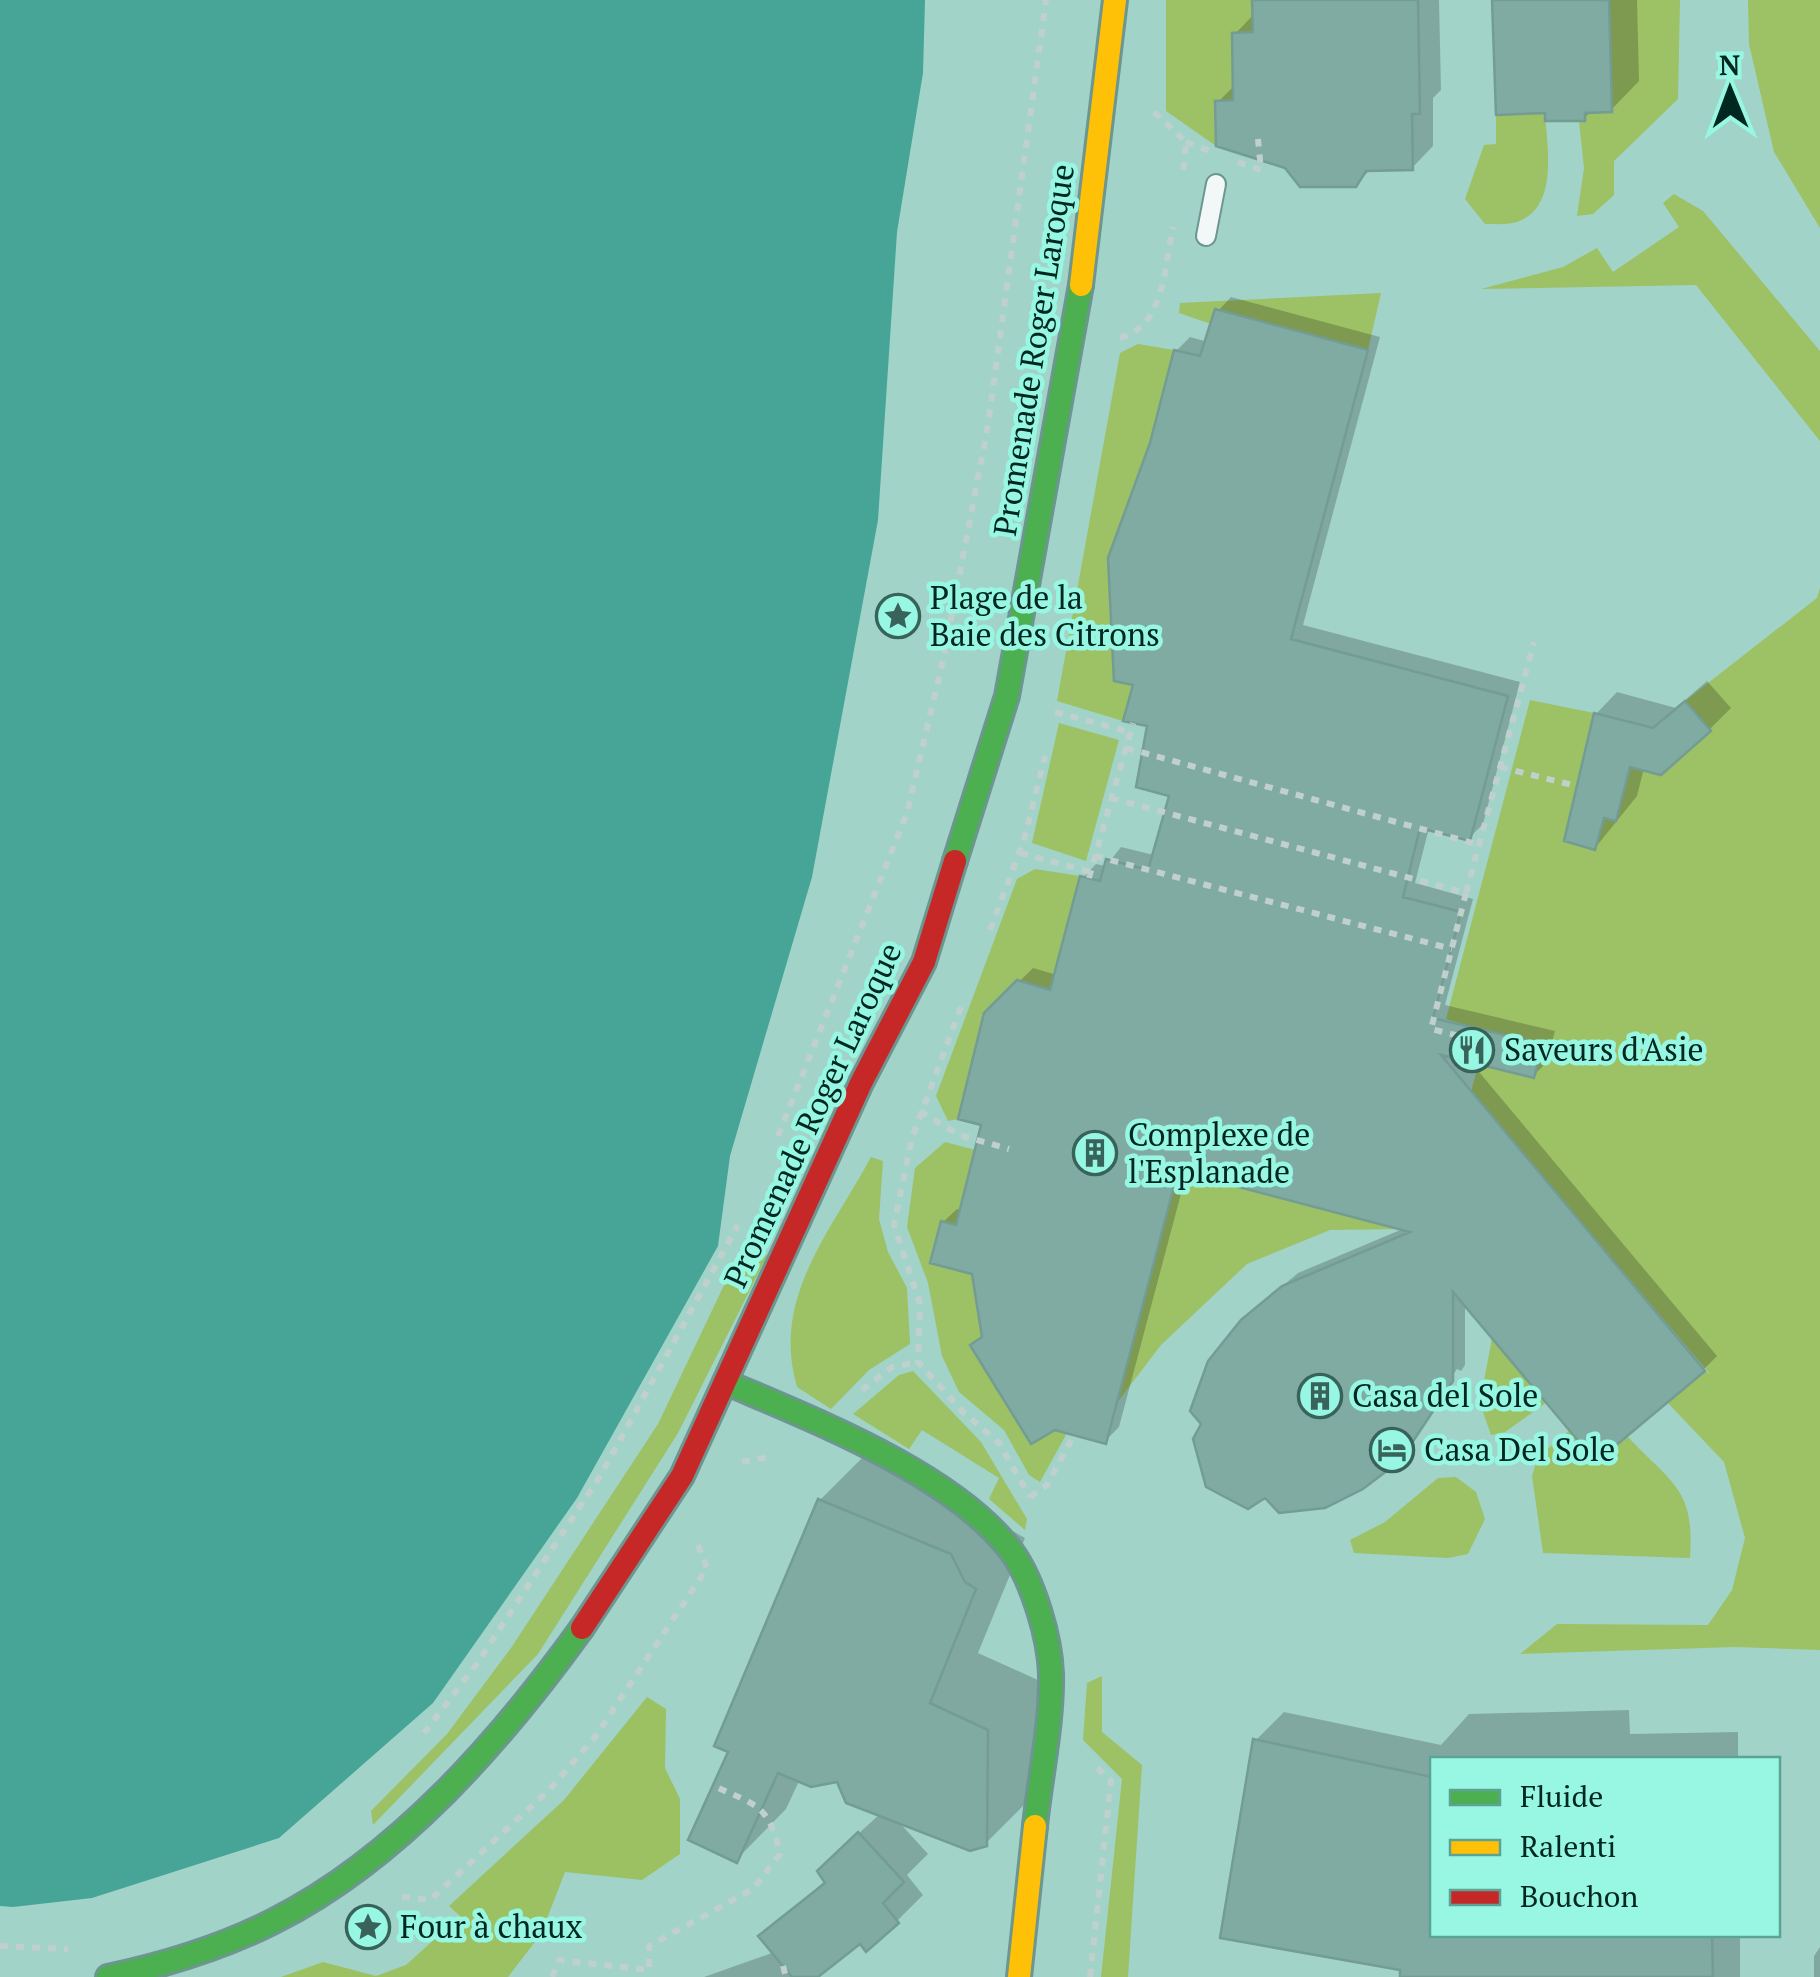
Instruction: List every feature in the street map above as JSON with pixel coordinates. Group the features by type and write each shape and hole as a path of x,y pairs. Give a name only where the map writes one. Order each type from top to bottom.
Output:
{"main road":[{"name":"Promenade Roger Laroque","path":"108,1977 162,1964 274,1921 353,1872 431,1803 534,1695 623,1571 682,1476 861,1084 924,962 1007,696 1079,301 1113,46 1115,0"},
{"path":"726,1382 832,1428 951,1494 1012,1552 1036,1606 1050,1673 1013,1975"}],"lane":[{"path":"1206,236 1216,184"}],"path":[{"path":"773,1148 908,813 944,656 988,425 1046,0"},
{"path":"1484,1042 1430,1028 1534,642"},
{"path":"1020,853 1090,875 1126,748 1131,727 1055,712"},
{"path":"1126,748 1480,845"},
{"path":"1500,767 1576,786"},
{"path":"1111,798 1466,893"},
{"path":"1095,856 1452,949"},
{"path":"1008,1149 959,1135 920,1111 894,1225 920,1304 918,1362 963,1412 999,1443 1033,1508"},
{"path":"418,1741 476,1665 602,1473 742,1218"},
{"path":"852,1400 892,1367 918,1362"},
{"path":"1030,1497 1047,1485 1074,1435"},
{"path":"731,1471 744,1460 773,1456"},
{"path":"390,1895 430,1900 549,1790 594,1737 707,1568 697,1541"},
{"path":"552,1977 559,1960 649,1970 649,1946 753,1890 780,1854 773,1823 762,1808 714,1786"},
{"path":"0,1946 62,1950 80,1946"},
{"path":"783,1966 786,1977"}],"shaded area":[{"path":"0,0 925,0 923,73 897,232 878,520 812,877 730,1156 718,1246 577,1498 433,1703 279,1838 92,1898 13,1907 0,1906"},
{"path":"1166,0 1252,0 1255,139 1216,146 1166,111"},
{"path":"1609,0 1680,0 1678,99 1614,161 1614,195 1593,214 1577,216 1584,168 1579,121 1585,120 1585,113 1612,112"},
{"path":"1748,0 1820,0 1820,228 1774,152 1749,44"},
{"path":"1545,113 1548,175 1539,204 1517,222 1485,224 1465,199 1484,145 1496,144 1496,115"},
{"path":"1674,194 1703,211 1820,351 1820,441 1696,285 1481,289 1563,267 1597,248 1613,272 1679,227 1663,203"},
{"path":"1381,293 1368,350 1215,309 1211,324 1179,313 1180,303"},
{"path":"1138,344 1174,350 1150,443 1108,558 1114,680 1133,685 1123,721 1057,701 1120,353"},
{"path":"1820,588 1820,1650 1735,1647 1520,1654 1557,1624 1708,1625 1732,1590 1745,1538 1724,1462 1667,1402 1705,1371 1710,1374 1471,1092 1487,1031 1446,1019 1530,700 1594,713 1564,841 1595,850 1604,818 1616,820 1630,767 1661,775 1711,732 1685,701 1817,598"},
{"path":"1059,723 1119,740 1086,861 1032,843"},
{"path":"1035,869 1080,876 1050,990 1017,980 984,1013 958,1119 948,1121 936,1096 1017,879"},
{"path":"945,1142 1006,1158 1000,1180 969,1173 956,1225 941,1222 972,1274 981,1330 994,1328 971,1345 1030,1444 1063,1425 1067,1433 1040,1482 1029,1475 1004,1430 959,1392 942,1356 928,1283 907,1227 915,1168"},
{"path":"871,1157 883,1161 879,1219 888,1252 907,1288 910,1344 869,1370 831,1409 797,1387 791,1355 792,1324 809,1267"},
{"path":"1182,1157 1401,1229 1330,1230 1247,1264 1161,1345 1116,1404"},
{"path":"768,1254 678,1433 538,1654 373,1825 371,1811 447,1734 511,1648 658,1424 726,1281"},
{"path":"1492,1338 1547,1402 1505,1432 1491,1435 1480,1403"},
{"path":"913,1371 981,1442 1027,1519 1025,1530 989,1499 999,1478 922,1430 909,1449 853,1414 899,1375"},
{"path":"1570,1430 1627,1436 1668,1477 1689,1516 1690,1558 1543,1553 1532,1476 1538,1457"},
{"path":"1456,1477 1476,1492 1485,1519 1468,1554 1448,1558 1354,1553 1350,1540 1385,1522 1438,1478"},
{"path":"1102,1676 1102,1732 1142,1765 1128,1977 1101,1977 1122,1779 1083,1740 1087,1683"},
{"path":"647,1697 666,1709 665,1768 680,1799 680,1854 642,1880 565,1872 541,1934 508,1977 281,1977 323,1962 376,1976 406,1965 460,1916 449,1906 564,1800"}],"building":[{"path":"1252,0 1418,0 1420,114 1412,114 1413,170 1366,171 1356,187 1300,187 1285,168 1216,146 1215,101 1233,100 1232,33 1253,32"},
{"path":"1492,0 1609,0 1612,112 1585,113 1585,121 1545,121 1545,113 1496,115"},
{"path":"1215,309 1368,350 1291,639 1508,696 1470,841 1420,828 1403,897 1461,912 1433,1018 1543,1044 1534,1078 1441,1055 1705,1371 1596,1462 1453,1292 1453,1381 1400,1461 1363,1489 1325,1508 1279,1513 1265,1498 1248,1509 1206,1487 1193,1439 1201,1424 1190,1411 1208,1361 1241,1320 1282,1286 1410,1232 1178,1171 1106,1444 1055,1430 1031,1444 970,1345 982,1337 972,1274 930,1263 941,1221 956,1225 981,1125 958,1119 984,1013 1017,980 1050,990 1080,876 1100,881 1106,859 1148,870 1169,796 1136,787 1147,726 1123,721 1133,685 1114,681 1108,558 1150,443 1174,350 1200,356"},
{"path":"1685,701 1711,731 1661,775 1630,767 1616,821 1604,818 1595,850 1564,841 1594,713 1653,728"},
{"path":"818,1499 951,1554 965,1582 976,1589 930,1703 988,1730 987,1846 970,1851 846,1803 837,1782 811,1787 778,1773 737,1863 688,1840 728,1752 714,1746"},
{"path":"1253,1739 1430,1777 1430,1937 1712,1937 1713,1977 1400,1977 1400,1970 1220,1938"},
{"path":"858,1832 904,1882 883,1903 899,1923 866,1952 860,1944 818,1977 792,1977 758,1936 825,1883 817,1871"}],"traffic: fast":[{"path":"955,861 1007,696 1081,285"},
{"path":"725,1382 839,1432 919,1474 987,1524 1012,1552 1033,1594 1050,1660 1050,1712 1035,1826"},
{"path":"108,1977 193,1954 255,1930 320,1895 364,1864 445,1793 482,1753 582,1628"}],"traffic: slow":[{"path":"1081,285 1115,0"},
{"path":"1019,1977 1035,1826"}],"traffic: jam":[{"path":"582,1628 682,1476 861,1083 924,962 955,861"}],"place":[{"name":"Plage de la Baie des Citrons","path":"898,616"},
{"name":"Saveurs d'Asie","path":"1472,1050"},
{"name":"Complexe de l'Esplanade","path":"1095,1153"},
{"name":"Casa del Sole","path":"1320,1396"},
{"name":"Casa Del Sole","path":"1392,1450"},
{"name":"Four à chaux","path":"368,1927"}]}
